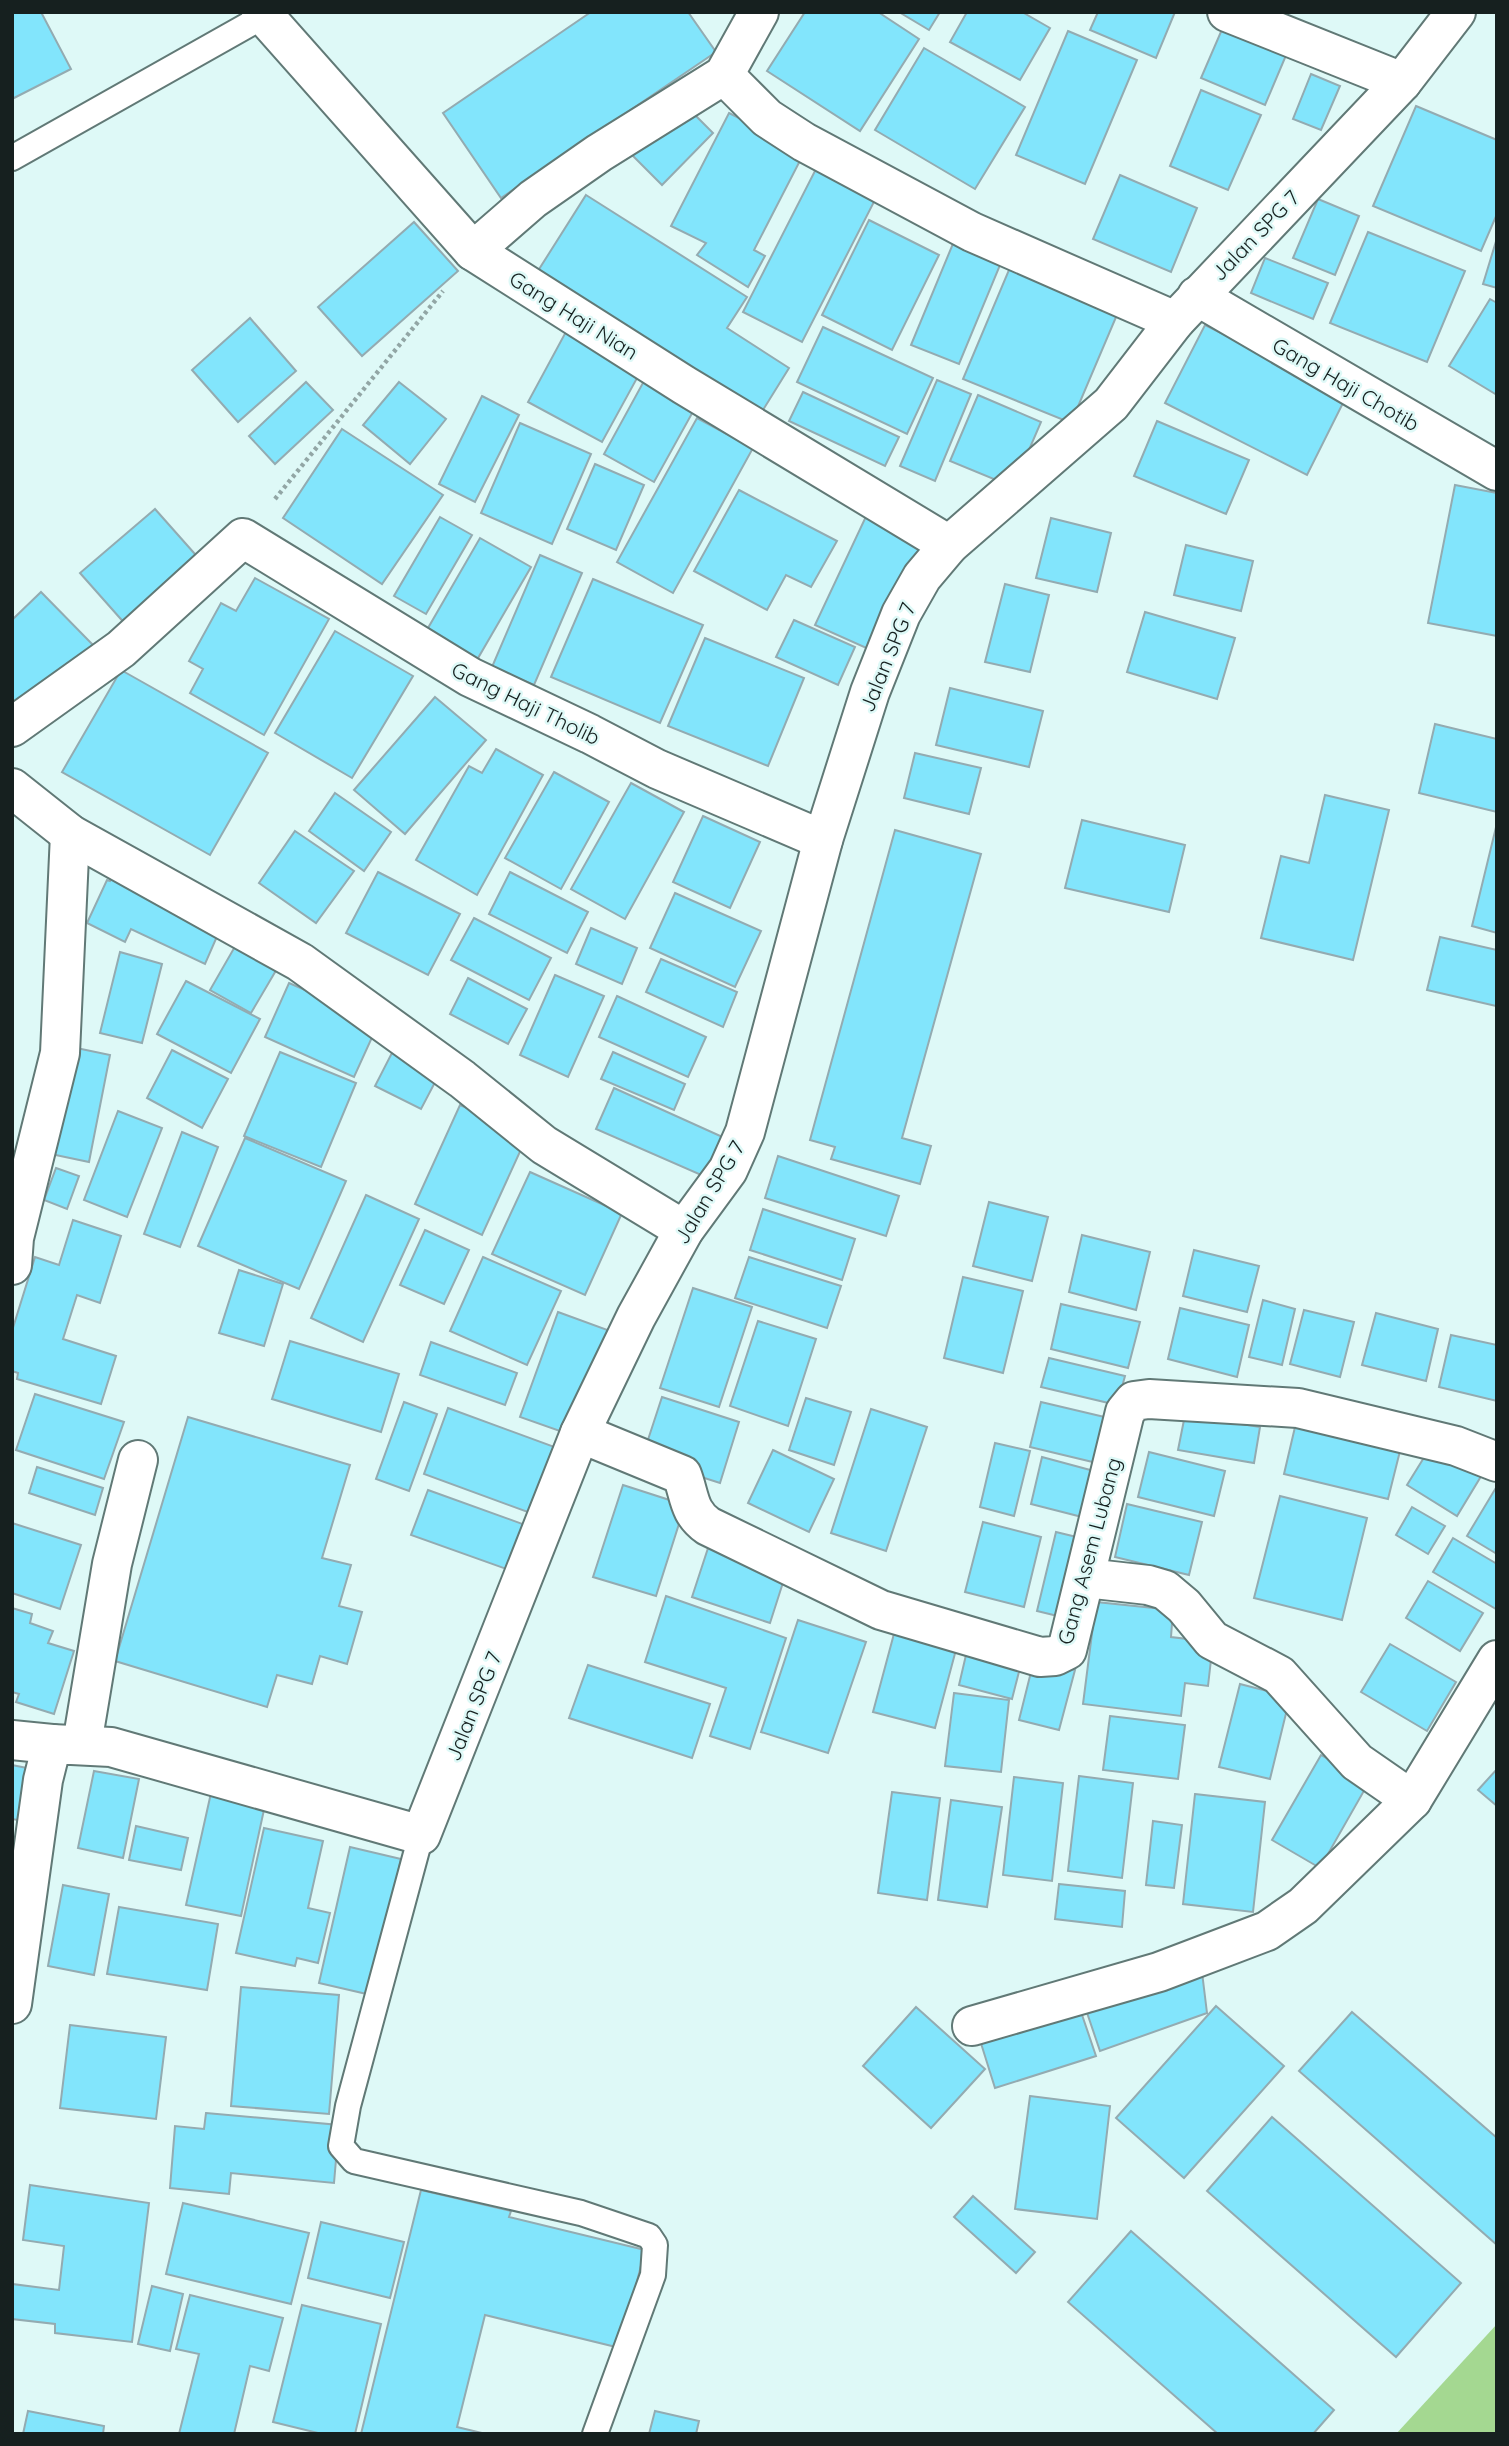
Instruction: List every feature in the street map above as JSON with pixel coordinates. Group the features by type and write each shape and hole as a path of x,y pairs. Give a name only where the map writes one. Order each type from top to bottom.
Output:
{"street":[{"path":"472,251 533,199 599,153 724,75 759,12"},
{"path":"1227,12 1402,82"},
{"name":"Jalan SPG 7","path":"421,1835 580,1433 636,1317 684,1230 728,1170 745,1132 823,840 870,692 901,614 922,577 949,545 1111,404 1186,308 1402,82 1456,12"},
{"name":"Gang Haji Nian","path":"266,14 472,251 684,385 949,545"},
{"name":"Gang Haji Chotib","path":"724,75 767,118 816,148 972,232 1186,308 1497,471"},
{"path":"12,727 121,649 243,538"},
{"name":"Gang Haji Tholib","path":"243,538 470,677 657,769 823,840"},
{"path":"12,788 70,834 300,962 462,1079 544,1145 684,1230"},
{"path":"12,1265 14,1238 60,1053 70,834"},
{"name":"Gang Asem Lubang","path":"580,1433 682,1475 687,1502 699,1520 708,1526 881,1609 1040,1657 1055,1657 1067,1650 1125,1412 1134,1401 1141,1399 1298,1408 1456,1446 1497,1462"},
{"path":"12,2004 43,1780 67,1744 138,1460"},
{"path":"1086,1578 1149,1585 1165,1590 1184,1606 1212,1640 1279,1675 1357,1762 1412,1800"},
{"path":"972,2026 1159,1972 1267,1931 1303,1906 1412,1800 1497,1660"},
{"path":"12,1740 111,1746 421,1835"}],"lane":[{"path":"12,158 266,14"},
{"path":"421,1835 348,2106 341,2146 354,2161 581,2213 649,2236 655,2245 656,2255 653,2276 595,2434"}],"path":[{"path":"243,538 472,251"}],"green space":[{"path":"1497,2324 1497,2434 1396,2434"}],"building":[{"path":"12,12 41,12 71,69 12,99"},
{"path":"591,12 688,12 716,52 501,198 443,113"},
{"path":"805,12 878,12 919,39 860,131 767,71"},
{"path":"899,12 940,12 929,30"},
{"path":"967,12 1022,12 1050,28 1020,80 950,42"},
{"path":"1098,12 1175,12 1156,58 1090,30"},
{"path":"1223,27 1287,53 1265,105 1201,78"},
{"path":"1068,31 1137,60 1085,184 1016,155"},
{"path":"924,48 1025,107 975,189 875,130"},
{"path":"1311,74 1340,86 1321,130 1293,119"},
{"path":"1201,90 1261,115 1228,190 1170,166"},
{"path":"683,103 713,133 662,185 632,155"},
{"path":"1416,106 1497,140 1497,214 1481,251 1373,206"},
{"path":"729,113 805,151 754,250 765,256 748,287 697,255 706,243 671,226"},
{"path":"818,165 878,194 802,342 743,312"},
{"path":"1120,175 1197,208 1171,272 1093,239"},
{"path":"586,195 747,297 727,328 789,368 763,410 536,274"},
{"path":"1318,199 1359,216 1335,275 1293,258"},
{"path":"869,220 939,255 892,350 822,315"},
{"path":"414,222 458,271 362,356 318,307"},
{"path":"1368,232 1465,271 1427,362 1330,323"},
{"path":"957,234 1005,253 959,364 911,345"},
{"path":"1497,238 1497,288 1483,284"},
{"path":"1014,258 1122,303 1071,423 963,379"},
{"path":"1265,258 1328,283 1313,319 1251,293"},
{"path":"1490,299 1497,303 1497,395 1449,366"},
{"path":"250,318 296,371 238,422 192,370"},
{"path":"1205,325 1347,395 1307,475 1165,403"},
{"path":"823,327 933,378 907,434 797,382"},
{"path":"568,328 642,369 602,442 528,402"},
{"path":"937,380 971,394 935,481 900,466"},
{"path":"644,381 695,408 654,482 604,454"},
{"path":"306,382 333,410 275,464 249,436"},
{"path":"399,382 446,419 410,464 363,425"},
{"path":"803,392 899,437 885,466 789,421"},
{"path":"978,395 1041,422 1013,487 950,461"},
{"path":"482,396 519,415 475,502 439,484"},
{"path":"697,418 753,448 673,593 617,562"},
{"path":"1157,421 1249,460 1226,514 1134,476"},
{"path":"520,423 591,454 552,544 481,513"},
{"path":"342,429 443,495 382,584 283,518"},
{"path":"595,464 644,485 616,550 567,529"},
{"path":"1455,485 1497,493 1497,636 1428,623"},
{"path":"739,490 837,541 811,587 786,575 767,610 694,571"},
{"path":"155,509 202,562 127,626 80,573"},
{"path":"869,510 926,537 873,651 815,625"},
{"path":"440,517 472,535 426,614 394,596"},
{"path":"1051,518 1111,533 1097,592 1036,578"},
{"path":"480,538 531,567 474,665 424,635"},
{"path":"1186,545 1253,561 1241,611 1174,595"},
{"path":"540,555 582,573 534,685 492,667"},
{"path":"255,578 329,619 264,735 190,693 203,669 189,661 221,603 236,611"},
{"path":"593,579 703,625 660,723 551,677"},
{"path":"1005,584 1049,595 1030,672 985,662"},
{"path":"41,592 93,645 13,722 12,620"},
{"path":"1145,612 1235,638 1217,699 1127,672"},
{"path":"794,620 855,647 838,685 776,657"},
{"path":"335,631 413,676 352,778 275,733"},
{"path":"705,638 804,678 768,766 668,726"},
{"path":"121,670 268,753 210,855 62,772"},
{"path":"950,688 1043,711 1029,767 936,745"},
{"path":"435,697 486,740 405,834 354,790"},
{"path":"1435,724 1497,739 1497,812 1419,793"},
{"path":"496,749 543,775 477,895 416,860 469,766 482,773"},
{"path":"915,753 981,768 969,814 904,798"},
{"path":"554,772 609,802 561,889 505,858"},
{"path":"631,783 684,812 625,919 571,889"},
{"path":"335,793 391,832 364,871 309,831"},
{"path":"1325,795 1389,810 1353,960 1261,938 1281,856 1309,863"},
{"path":"703,816 760,842 730,908 673,882"},
{"path":"1082,820 1185,845 1169,912 1065,888"},
{"path":"1497,823 1497,933 1472,926"},
{"path":"895,830 981,854 902,1138 931,1146 920,1184 831,1159 835,1147 810,1140"},
{"path":"295,831 354,871 316,923 259,883"},
{"path":"378,872 460,914 428,975 346,933"},
{"path":"510,872 588,912 567,953 489,914"},
{"path":"113,876 222,925 205,964 131,929 125,942 87,923 107,880 110,881"},
{"path":"675,893 761,931 735,987 650,948"},
{"path":"474,918 551,958 529,1000 451,960"},
{"path":"591,928 637,948 622,984 576,964"},
{"path":"1440,937 1497,950 1496,1006 1427,990"},
{"path":"237,943 278,967 251,1013 210,990"},
{"path":"120,952 162,964 142,1043 100,1033"},
{"path":"661,959 737,992 723,1027 646,992"},
{"path":"555,975 604,996 568,1077 520,1055"},
{"path":"468,978 527,1009 508,1044 450,1014"},
{"path":"186,981 260,1019 231,1073 157,1034"},
{"path":"289,983 379,1022 354,1077 265,1037"},
{"path":"617,996 706,1037 688,1077 599,1037"},
{"path":"396,1045 442,1069 421,1109 375,1086"},
{"path":"67,1046 110,1055 89,1162 46,1153"},
{"path":"172,1050 228,1079 202,1128 147,1098"},
{"path":"280,1052 356,1083 321,1167 244,1136"},
{"path":"613,1052 685,1084 674,1110 601,1079"},
{"path":"614,1088 727,1139 708,1178 596,1129"},
{"path":"460,1105 528,1134 482,1235 415,1204"},
{"path":"118,1111 162,1128 127,1217 84,1200"},
{"path":"182,1132 218,1147 180,1247 144,1234"},
{"path":"245,1138 346,1181 299,1289 198,1246"},
{"path":"778,1156 899,1196 886,1236 765,1198"},
{"path":"56,1168 79,1176 67,1209 44,1200"},
{"path":"530,1172 622,1213 585,1295 492,1254"},
{"path":"366,1195 419,1219 363,1342 311,1318"},
{"path":"989,1202 1048,1217 1032,1281 973,1266"},
{"path":"763,1209 855,1239 842,1280 750,1250"},
{"path":"73,1220 121,1236 100,1303 77,1295 63,1339 116,1356 101,1404 17,1379 18,1373 12,1371 12,1331 35,1257 59,1265"},
{"path":"425,1230 469,1250 444,1304 400,1285"},
{"path":"1082,1235 1150,1252 1136,1310 1069,1292"},
{"path":"1194,1250 1259,1266 1247,1312 1183,1296"},
{"path":"483,1257 561,1291 527,1365 450,1331"},
{"path":"749,1257 841,1286 827,1328 735,1298"},
{"path":"239,1270 283,1284 264,1346 219,1333"},
{"path":"963,1277 1023,1291 1003,1373 944,1358"},
{"path":"693,1288 752,1307 719,1407 660,1388"},
{"path":"1263,1300 1295,1309 1282,1365 1249,1357"},
{"path":"1061,1304 1140,1322 1128,1368 1051,1349"},
{"path":"1180,1308 1249,1325 1237,1377 1168,1359"},
{"path":"1304,1310 1354,1322 1340,1377 1290,1364"},
{"path":"558,1312 613,1332 574,1436 520,1417"},
{"path":"1376,1313 1438,1329 1426,1381 1362,1365"},
{"path":"758,1321 816,1339 788,1426 730,1406"},
{"path":"1451,1335 1497,1345 1497,1401 1439,1387"},
{"path":"290,1341 399,1374 381,1432 272,1399"},
{"path":"431,1342 517,1373 505,1405 420,1375"},
{"path":"1049,1358 1125,1376 1117,1405 1041,1387"},
{"path":"35,1394 124,1422 104,1479 16,1450"},
{"path":"662,1397 739,1422 720,1483 642,1458"},
{"path":"806,1398 851,1412 834,1465 789,1450"},
{"path":"404,1402 437,1414 409,1491 376,1479"},
{"path":"1041,1402 1113,1419 1101,1464 1030,1447"},
{"path":"448,1408 560,1449 536,1515 424,1474"},
{"path":"871,1409 927,1427 886,1551 831,1533"},
{"path":"1299,1410 1404,1435 1388,1499 1284,1474"},
{"path":"1185,1415 1260,1427 1254,1463 1178,1450"},
{"path":"188,1417 350,1465 322,1558 351,1565 339,1606 362,1612 347,1664 320,1656 312,1684 277,1675 267,1707 115,1661"},
{"path":"995,1443 1030,1451 1014,1516 980,1507"},
{"path":"1433,1443 1483,1473 1457,1516 1407,1485"},
{"path":"773,1450 834,1479 809,1532 748,1503"},
{"path":"1149,1452 1225,1471 1214,1516 1138,1497"},
{"path":"1042,1457 1094,1471 1082,1517 1031,1504"},
{"path":"37,1467 103,1488 95,1515 29,1493"},
{"path":"623,1485 685,1505 656,1596 593,1577"},
{"path":"1497,1486 1497,1554 1467,1536"},
{"path":"428,1490 528,1526 512,1571 411,1535"},
{"path":"1280,1496 1367,1518 1342,1620 1254,1598"},
{"path":"1127,1504 1202,1522 1189,1575 1115,1557"},
{"path":"1412,1507 1445,1526 1428,1554 1396,1535"},
{"path":"983,1522 1041,1537 1024,1607 965,1592"},
{"path":"12,1523 81,1545 60,1609 12,1593"},
{"path":"1056,1532 1089,1540 1070,1619 1037,1611"},
{"path":"1453,1538 1497,1564 1496,1609 1433,1572"},
{"path":"710,1542 788,1567 770,1623 692,1597"},
{"path":"1428,1581 1483,1613 1460,1651 1406,1618"},
{"path":"666,1596 786,1638 750,1749 710,1736 726,1688 645,1662"},
{"path":"1096,1602 1173,1610 1171,1637 1213,1642 1208,1686 1185,1683 1181,1716 1083,1704"},
{"path":"12,1608 32,1614 30,1623 53,1631 48,1643 74,1651 54,1714 16,1702 19,1694 12,1692"},
{"path":"798,1620 866,1642 828,1753 761,1732"},
{"path":"895,1630 957,1646 935,1728 873,1712"},
{"path":"969,1642 1023,1656 1012,1699 959,1685"},
{"path":"1390,1644 1456,1682 1427,1731 1361,1692"},
{"path":"1034,1660 1075,1670 1059,1730 1019,1720"},
{"path":"588,1665 710,1704 692,1758 569,1718"},
{"path":"1240,1684 1290,1697 1270,1779 1219,1767"},
{"path":"954,1693 1009,1700 1001,1772 945,1766"},
{"path":"1110,1716 1185,1725 1178,1779 1103,1770"},
{"path":"1321,1755 1369,1782 1320,1868 1272,1840"},
{"path":"12,1765 32,1769 23,1821 12,1819"},
{"path":"1497,1769 1497,1806 1478,1790"},
{"path":"94,1771 139,1779 123,1858 78,1848"},
{"path":"1079,1776 1133,1783 1122,1878 1068,1871"},
{"path":"1014,1777 1063,1783 1052,1881 1003,1875"},
{"path":"892,1792 940,1798 927,1900 878,1893"},
{"path":"211,1793 265,1805 241,1916 186,1905"},
{"path":"1195,1794 1265,1802 1253,1912 1183,1904"},
{"path":"951,1800 1002,1807 987,1907 938,1900"},
{"path":"1153,1821 1182,1825 1174,1888 1146,1885"},
{"path":"136,1826 188,1838 181,1870 129,1860"},
{"path":"264,1828 323,1841 308,1908 330,1913 318,1963 297,1958 295,1966 236,1953"},
{"path":"350,1847 401,1859 371,1995 319,1983"},
{"path":"1059,1884 1125,1891 1122,1927 1055,1919"},
{"path":"63,1885 109,1894 94,1975 48,1966"},
{"path":"119,1907 218,1924 207,1990 107,1974"},
{"path":"1201,1964 1207,2013 1100,2051 1083,2001"},
{"path":"241,1987 339,1995 329,2114 231,2106"},
{"path":"1079,2006 1096,2056 995,2088 979,2037"},
{"path":"1216,2006 1284,2066 1184,2178 1116,2118"},
{"path":"916,2007 985,2069 931,2128 863,2066"},
{"path":"1352,2012 1497,2138 1497,2245 1299,2071"},
{"path":"70,2025 166,2037 156,2119 60,2108"},
{"path":"1030,2096 1110,2106 1097,2219 1015,2209"},
{"path":"206,2113 339,2125 334,2183 231,2173 229,2194 170,2188 175,2126 204,2129"},
{"path":"1272,2117 1461,2283 1396,2357 1207,2191"},
{"path":"30,2185 149,2203 132,2342 55,2333 55,2324 12,2319 12,2284 59,2290 64,2246 23,2240"},
{"path":"421,2190 511,2211 509,2217 645,2250 620,2348 485,2315 457,2427 486,2434 361,2434"},
{"path":"973,2196 1035,2252 1016,2273 954,2217"},
{"path":"183,2203 309,2233 291,2304 166,2274"},
{"path":"321,2222 404,2242 390,2298 308,2278"},
{"path":"1131,2231 1334,2410 1313,2434 1218,2434 1068,2302"},
{"path":"152,2286 183,2294 170,2351 138,2344"},
{"path":"190,2295 283,2318 269,2371 250,2366 234,2434 179,2434 199,2354 176,2349"},
{"path":"302,2305 381,2324 355,2434 322,2434 273,2422"},
{"path":"28,2411 104,2426 103,2434 23,2434"},
{"path":"655,2411 699,2421 696,2434 649,2434"}]}
